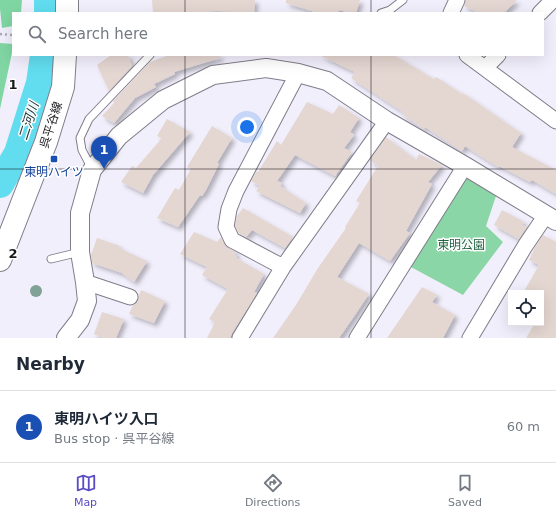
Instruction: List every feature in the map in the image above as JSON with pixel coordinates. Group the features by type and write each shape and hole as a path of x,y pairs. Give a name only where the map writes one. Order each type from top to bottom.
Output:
{"main road":[{"path":"67,0 67,12"},
{"name":"呉平谷線","path":"0,260 48,135 63,87 65,56"}],"street":[{"path":"451,12 457,0"},
{"path":"541,12 553,0"},
{"path":"468,56 556,121"},
{"path":"485,68 497,56"},
{"path":"66,338 80,320 87,301 80,252 80,213 92,170 119,136 163,100 213,75 266,68 298,73 327,81 387,121 551,218 525,246 470,338"},
{"path":"283,267 232,240 226,227 229,209 236,192 298,73"},
{"path":"240,338 283,267 387,121"},
{"path":"357,338 464,166"},
{"path":"85,282 130,297"}],"lane":[{"path":"384,12 390,10 403,0"},
{"path":"92,170 82,150 80,138 89,119 149,56"},
{"path":"51,259 80,252"}],"path":[{"path":"1,34 12,34"}],"green space":[{"path":"0,0 22,0 21,12 12,12 12,26 2,28"},
{"path":"0,43 12,44 12,53 0,109"},
{"name":"東明公園","path":"466,177 496,196 486,226 503,242 463,295 409,266"}],"building":[{"path":"152,0 255,0 254,12 153,12"},
{"path":"286,0 360,0 356,12 339,10 338,12 315,12 286,3"},
{"path":"466,0 517,0 505,12 477,12 464,6"},
{"path":"110,56 128,56 132,66 109,91 97,65"},
{"path":"166,56 220,56 220,58 174,72 175,74 154,84 156,87 135,98 114,123 102,116 114,103 113,101 150,62"},
{"path":"321,56 396,56 434,79 436,77 462,94 463,93 521,133 512,147 556,170 556,194 532,180 530,182 499,166 498,167 465,146 462,151 425,127 424,129 402,114 403,112 351,78 355,72"},
{"path":"307,102 333,114 339,105 359,118 350,132 354,135 344,148 352,152 335,176 295,155 277,181 282,183 280,186 306,203 300,213 256,191 260,186 251,181 277,141 281,145"},
{"path":"167,119 190,132 153,175 143,193 121,182 132,166 136,168 162,138 157,136"},
{"path":"212,126 232,138 217,163 219,164 206,190 202,196 200,195 178,227 157,218 175,188 179,190 191,169 187,167"},
{"path":"386,137 416,160 419,154 442,165 428,182 432,184 406,231 410,233 390,261 359,243 337,277 369,294 339,338 273,338 296,305 318,268 346,228 345,227 360,203 356,201 378,166 370,160"},
{"path":"243,208 293,237 285,248 252,230 246,237 239,233 235,226 237,216"},
{"path":"502,210 524,222 522,225 527,227 519,239 494,225"},
{"path":"194,232 217,242 221,237 227,248 236,252 234,255 237,256 236,258 264,274 254,292 257,293 230,338 207,338 215,322 209,319 228,289 202,275 207,267 180,254"},
{"path":"543,235 556,242 556,338 526,338 533,326 544,326 544,290 525,290 539,265 529,260"},
{"path":"97,238 120,246 119,248 147,261 134,282 122,273 92,263 91,255"},
{"path":"422,287 437,295 432,302 455,315 443,338 387,338"},
{"path":"141,290 165,301 154,323 129,314 133,305 138,300"},
{"path":"102,312 124,319 116,338 103,338 94,334"}],"waterway":[{"name":"二河川","path":"48,0 48,12"},
{"name":"二河川","path":"0,184 18,153 40,83 44,56"}],"place":[{"name":"東明ハイツ","path":"54,159"},
{"name":"東明ハイツ入口","path":"104,169"}]}
